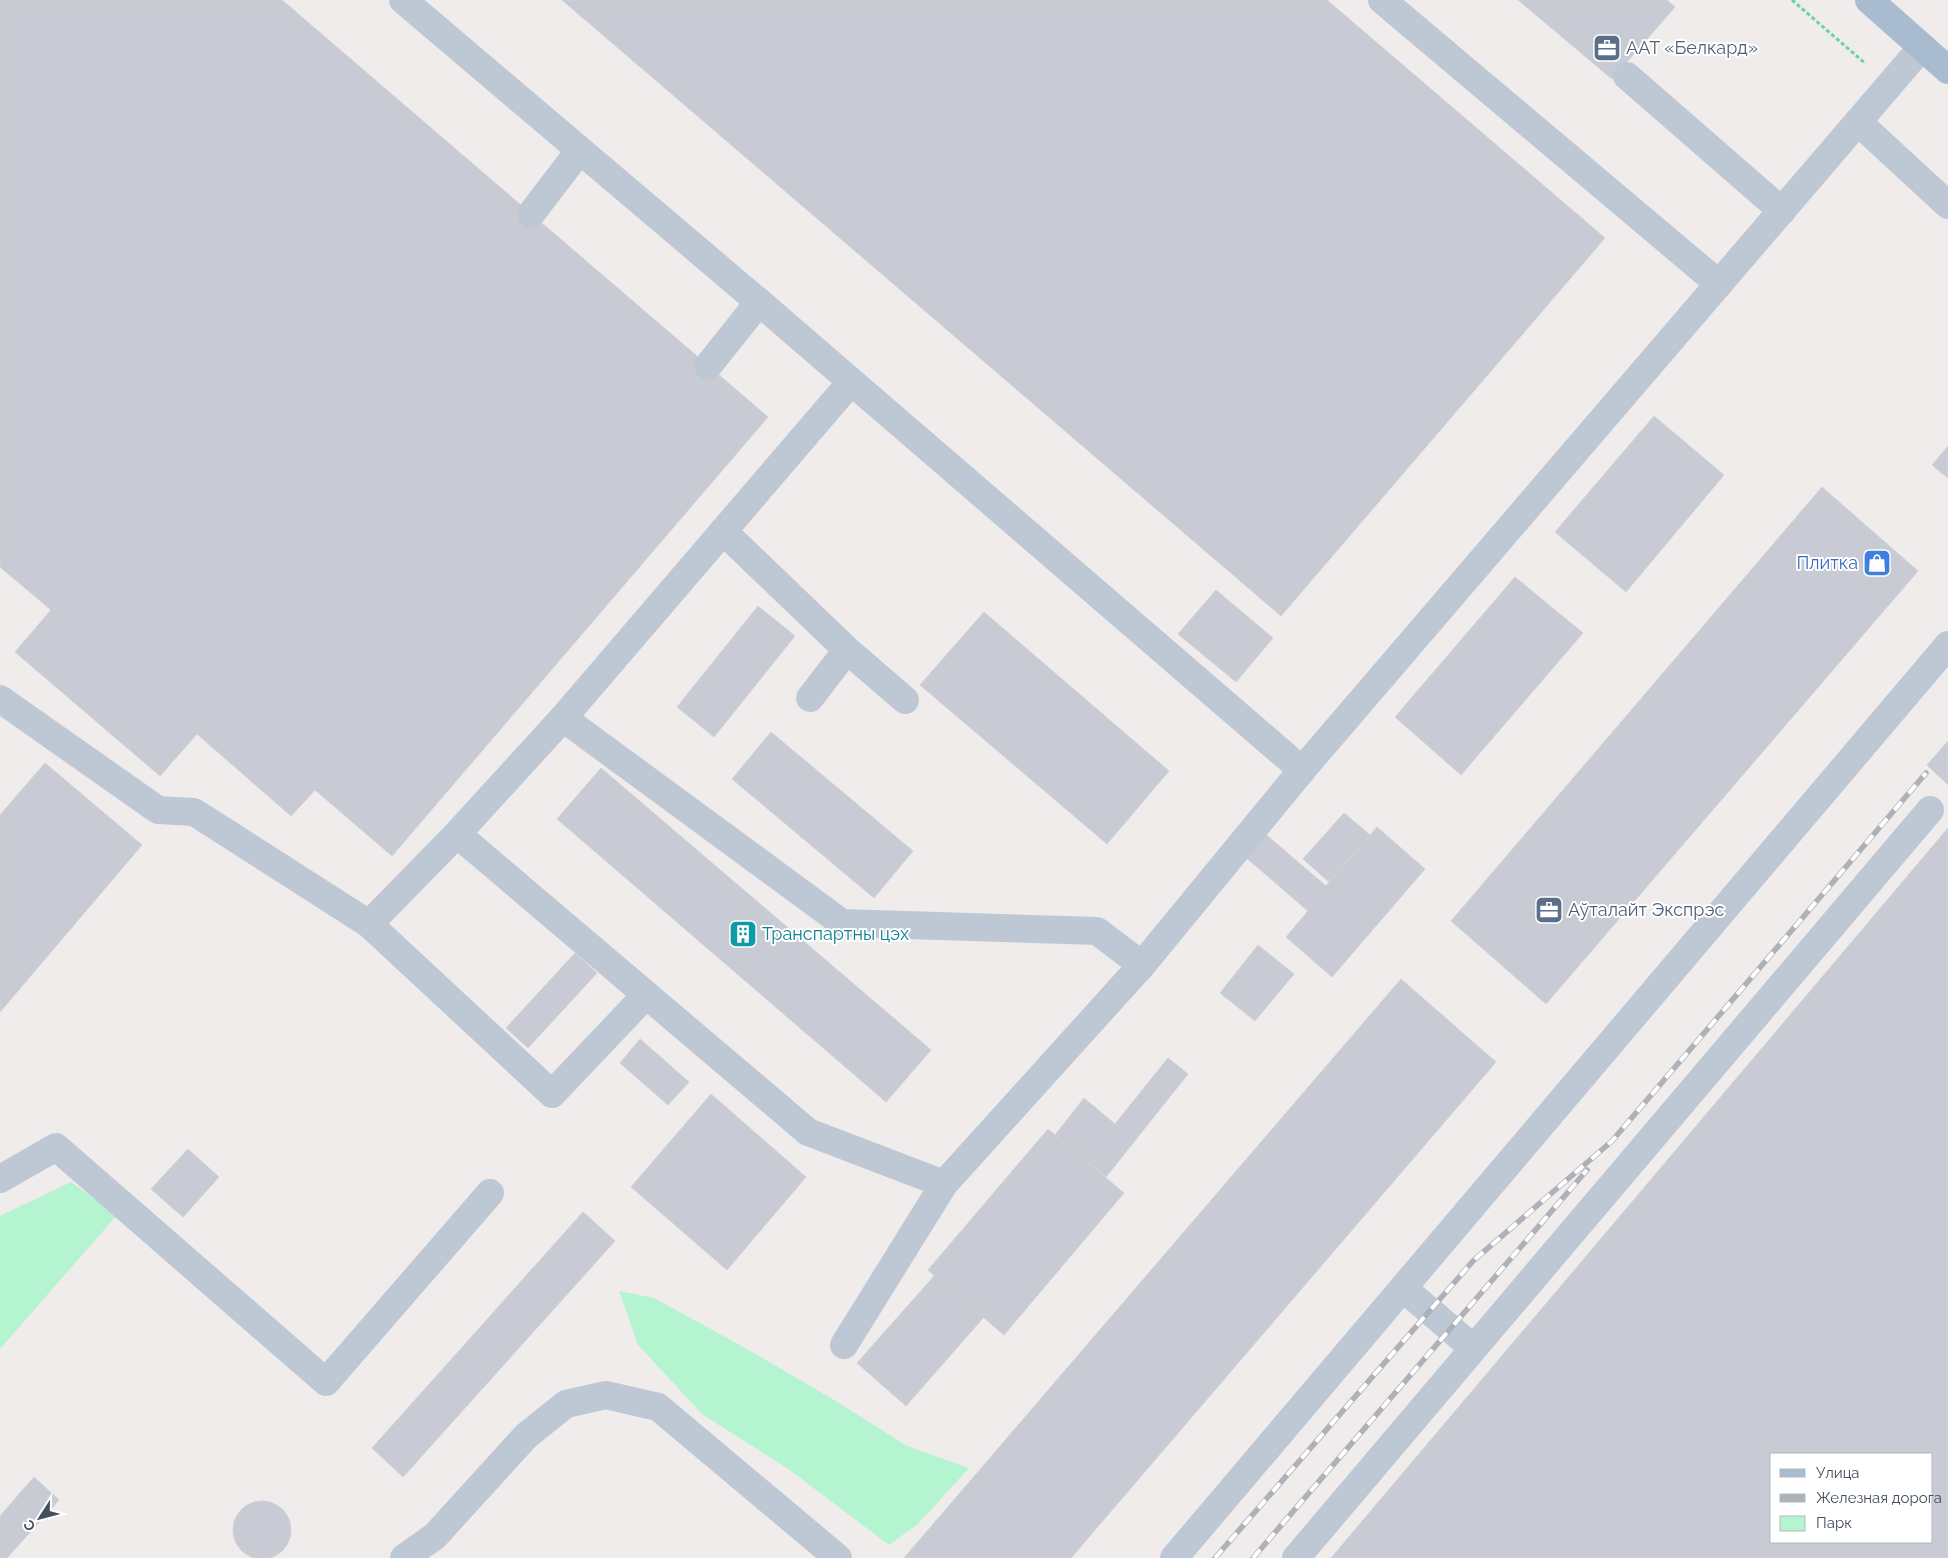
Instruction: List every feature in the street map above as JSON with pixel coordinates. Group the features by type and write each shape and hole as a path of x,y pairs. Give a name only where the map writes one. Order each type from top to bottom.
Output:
{"main road":[{"path":"1869,0 1948,70"}],"lane":[{"path":"403,0 759,302 1302,770"},
{"path":"1382,0 1719,284"},
{"path":"844,1345 944,1184 1142,965 1302,770 1922,46"},
{"path":"1627,76 1782,211"},
{"path":"1858,122 1948,205"},
{"path":"530,214 580,150"},
{"path":"708,366 759,302"},
{"path":"369,924 457,834 563,718 851,382"},
{"path":"723,531 847,650 905,700"},
{"path":"1174,1558 1948,646"},
{"path":"810,698 847,650"},
{"path":"0,699 158,810 194,812 369,924 552,1094 646,994"},
{"path":"563,718 842,923 1097,930 1142,965"},
{"path":"1296,1558 1930,810"},
{"path":"457,834 808,1132 944,1184"},
{"path":"0,1178 56,1147 326,1382 490,1194"},
{"path":"1403,1288 1473,1348"},
{"path":"404,1558 435,1536 526,1436 566,1404 606,1396 658,1407 838,1558"}],"green space":[{"path":"71,1182 117,1215 0,1349 0,1216"},
{"path":"619,1291 654,1298 740,1345 834,1400 907,1446 969,1468 918,1524 889,1545 787,1468 703,1415 638,1345"}],"building":[{"path":"0,0 282,0 768,417 392,856 315,790 291,816 197,734 160,776 15,652 51,610 0,567"},
{"path":"562,0 1327,0 1605,238 1281,616"},
{"name":"ААТ «Белкард»","path":"1518,0 1667,0 1675,7 1612,79"},
{"path":"1654,416 1724,475 1626,592 1555,532"},
{"path":"1948,446 1948,478 1932,465"},
{"path":"1822,487 1918,571 1546,1004 1451,921"},
{"path":"1515,577 1583,633 1461,775 1395,717"},
{"path":"1216,590 1273,638 1236,682 1178,634"},
{"path":"758,606 795,636 714,737 677,707"},
{"path":"984,612 1169,771 1107,844 920,685"},
{"path":"771,732 913,851 874,898 732,779"},
{"path":"1948,741 1948,785 1927,765"},
{"path":"45,763 142,845 0,1012 0,815"},
{"name":"Транспартны цэх","path":"601,768 931,1050 886,1102 557,819"},
{"path":"1344,813 1370,835 1329,882 1303,859"},
{"path":"1377,827 1425,869 1332,977 1286,937 1308,911 1243,855 1263,832 1326,886"},
{"path":"1948,828 1948,1558 1331,1558"},
{"path":"1258,945 1294,974 1255,1021 1220,993"},
{"path":"575,953 597,973 528,1048 506,1028"},
{"path":"1401,979 1496,1062 1071,1558 904,1558"},
{"path":"640,1039 689,1082 668,1105 620,1063"},
{"path":"1168,1058 1188,1074 1106,1177 1055,1135 1084,1098 1115,1124"},
{"path":"711,1094 806,1177 727,1270 631,1187"},
{"path":"1048,1129 1124,1193 1004,1335 928,1270"},
{"path":"188,1149 219,1177 183,1217 151,1189"},
{"path":"583,1212 615,1241 403,1477 372,1448"},
{"path":"935,1275 984,1317 906,1406 857,1363"},
{"path":"34,1477 59,1500 7,1558 0,1558 0,1516"},
{"path":"256,1501 268,1501 278,1505 287,1514 291,1536 283,1551 268,1559 256,1559 246,1555 237,1546 233,1536 233,1524 237,1514 246,1505"}],"railway":[{"path":"1215,1558 1473,1261 1612,1141 1926,773"},
{"path":"1253,1558 1587,1170"}],"place":[{"name":"ААТ «Белкард»","path":"1607,48"},
{"name":"Плитка","path":"1877,563"},
{"name":"Аўталайт Экспрэс","path":"1549,910"},
{"name":"Транспартны цэх","path":"743,934"}]}
